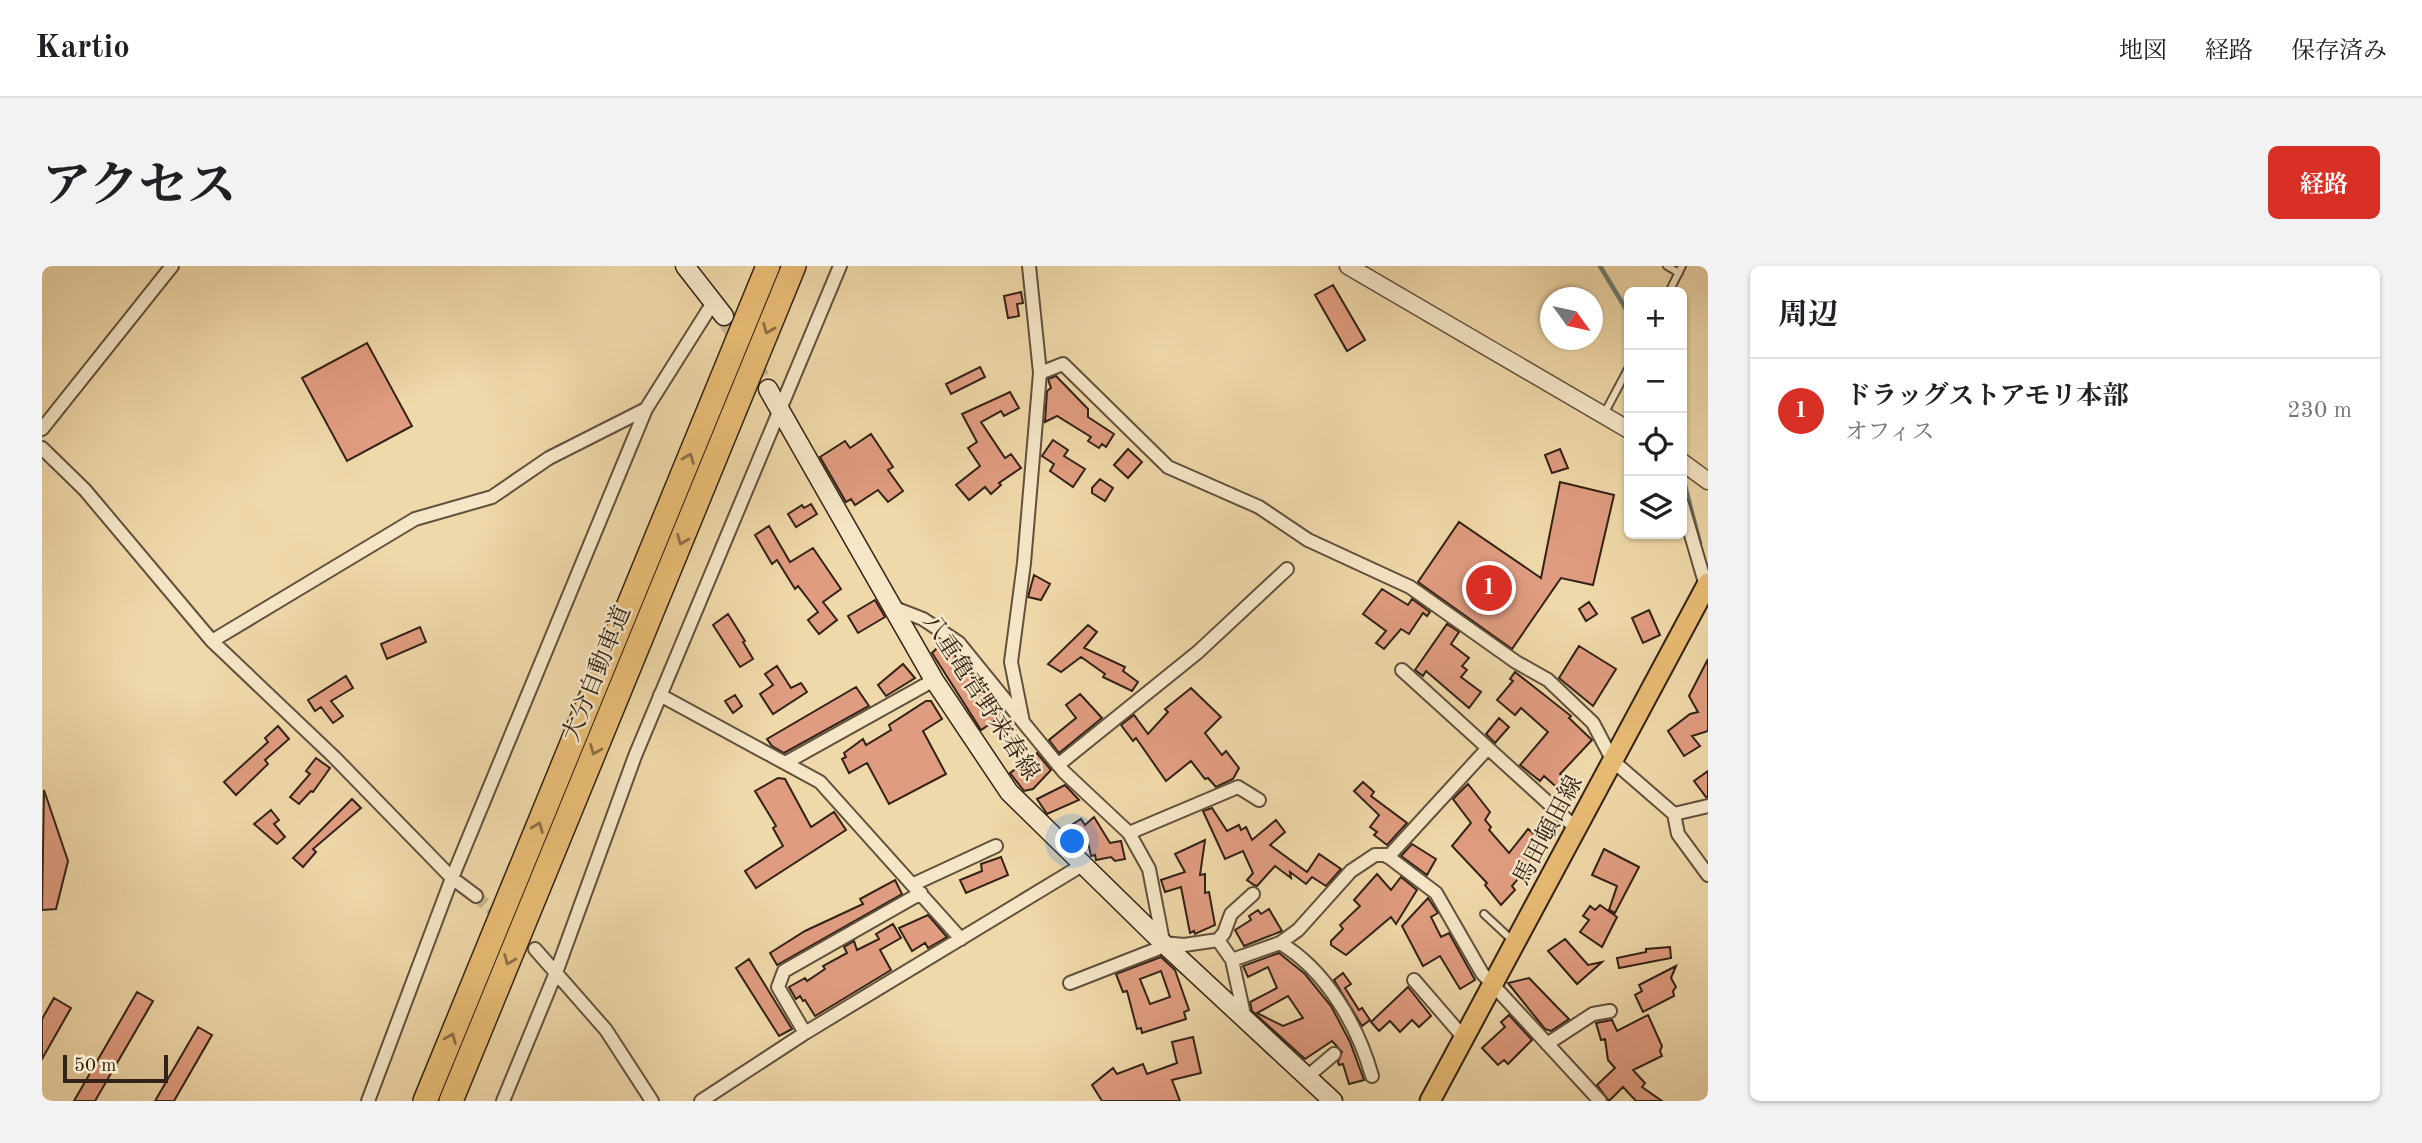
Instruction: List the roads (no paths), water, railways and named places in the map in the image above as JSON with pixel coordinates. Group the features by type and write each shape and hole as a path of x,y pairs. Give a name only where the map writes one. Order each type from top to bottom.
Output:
{"highway":[{"name":"大分自動車道","path":"425,1101 768,266"},
{"name":"大分自動車道","path":"451,1101 794,266"}],"main road":[{"path":"685,266 719,309"},
{"name":"八重亀菅野来春線","path":"768,389 934,680 1009,792 1163,943 1330,1100"},
{"name":"馬田頓田線","path":"1430,1101 1614,761 1702,610 1707,584"}],"street":[{"path":"42,429 172,266"},
{"path":"503,1101 557,970 660,695 840,266"},
{"path":"1023,722 1011,662 1024,564 1041,373 1029,266"},
{"path":"1348,266 1624,427"},
{"path":"368,1101 452,878 646,409 719,309"},
{"path":"1041,373 1063,364 1168,467 1259,507 1308,540 1410,587 1516,662 1548,680 1593,723 1614,761 1674,814 1678,834 1708,875"},
{"path":"212,641 415,519 492,497 549,458 646,409"},
{"path":"42,448 85,489 212,641 334,757 452,878 476,895"},
{"path":"1687,466 1708,481"},
{"path":"1687,520 1707,584"},
{"path":"1058,765 1198,652 1287,569"},
{"path":"892,607 923,619 959,643 1058,765 1129,833 1149,869 1163,943"},
{"path":"1402,670 1577,830"},
{"path":"787,762 934,680"},
{"path":"660,695 820,782 961,939"},
{"path":"1388,857 1487,749"},
{"path":"1129,833 1238,787 1259,800"},
{"path":"1674,814 1708,806"},
{"path":"805,1033 778,987 784,971 917,888 996,846"},
{"path":"1232,960 1280,943 1298,930 1351,871 1375,855 1388,857 1436,893 1471,955 1494,985 1600,1101"},
{"path":"701,1101 805,1033 1084,864"},
{"path":"1070,983 1157,949 1163,943 1184,944 1218,940 1224,933 1231,914 1253,894"},
{"path":"1218,940 1232,960 1245,1019"},
{"path":"1280,943 1304,960 1348,1017 1364,1047 1372,1076"},
{"path":"536,949 557,970 606,1030 652,1101"},
{"path":"1414,980 1465,1039"},
{"path":"1547,1044 1593,1014 1610,1011"},
{"path":"1307,1077 1334,1054"}],"lane":[{"path":"1667,266 1680,269 1671,287"},
{"path":"1604,415 1624,377"},
{"path":"1484,914 1516,944"}],"waterway":[{"path":"1600,266 1624,306"},
{"path":"1683,476 1700,543"}],"tunnel":[{"path":"724,316 768,389"},
{"path":"476,896 523,937"}],"place":[{"name":"ドラッグストアモリ本部","path":"1489,588"}]}
